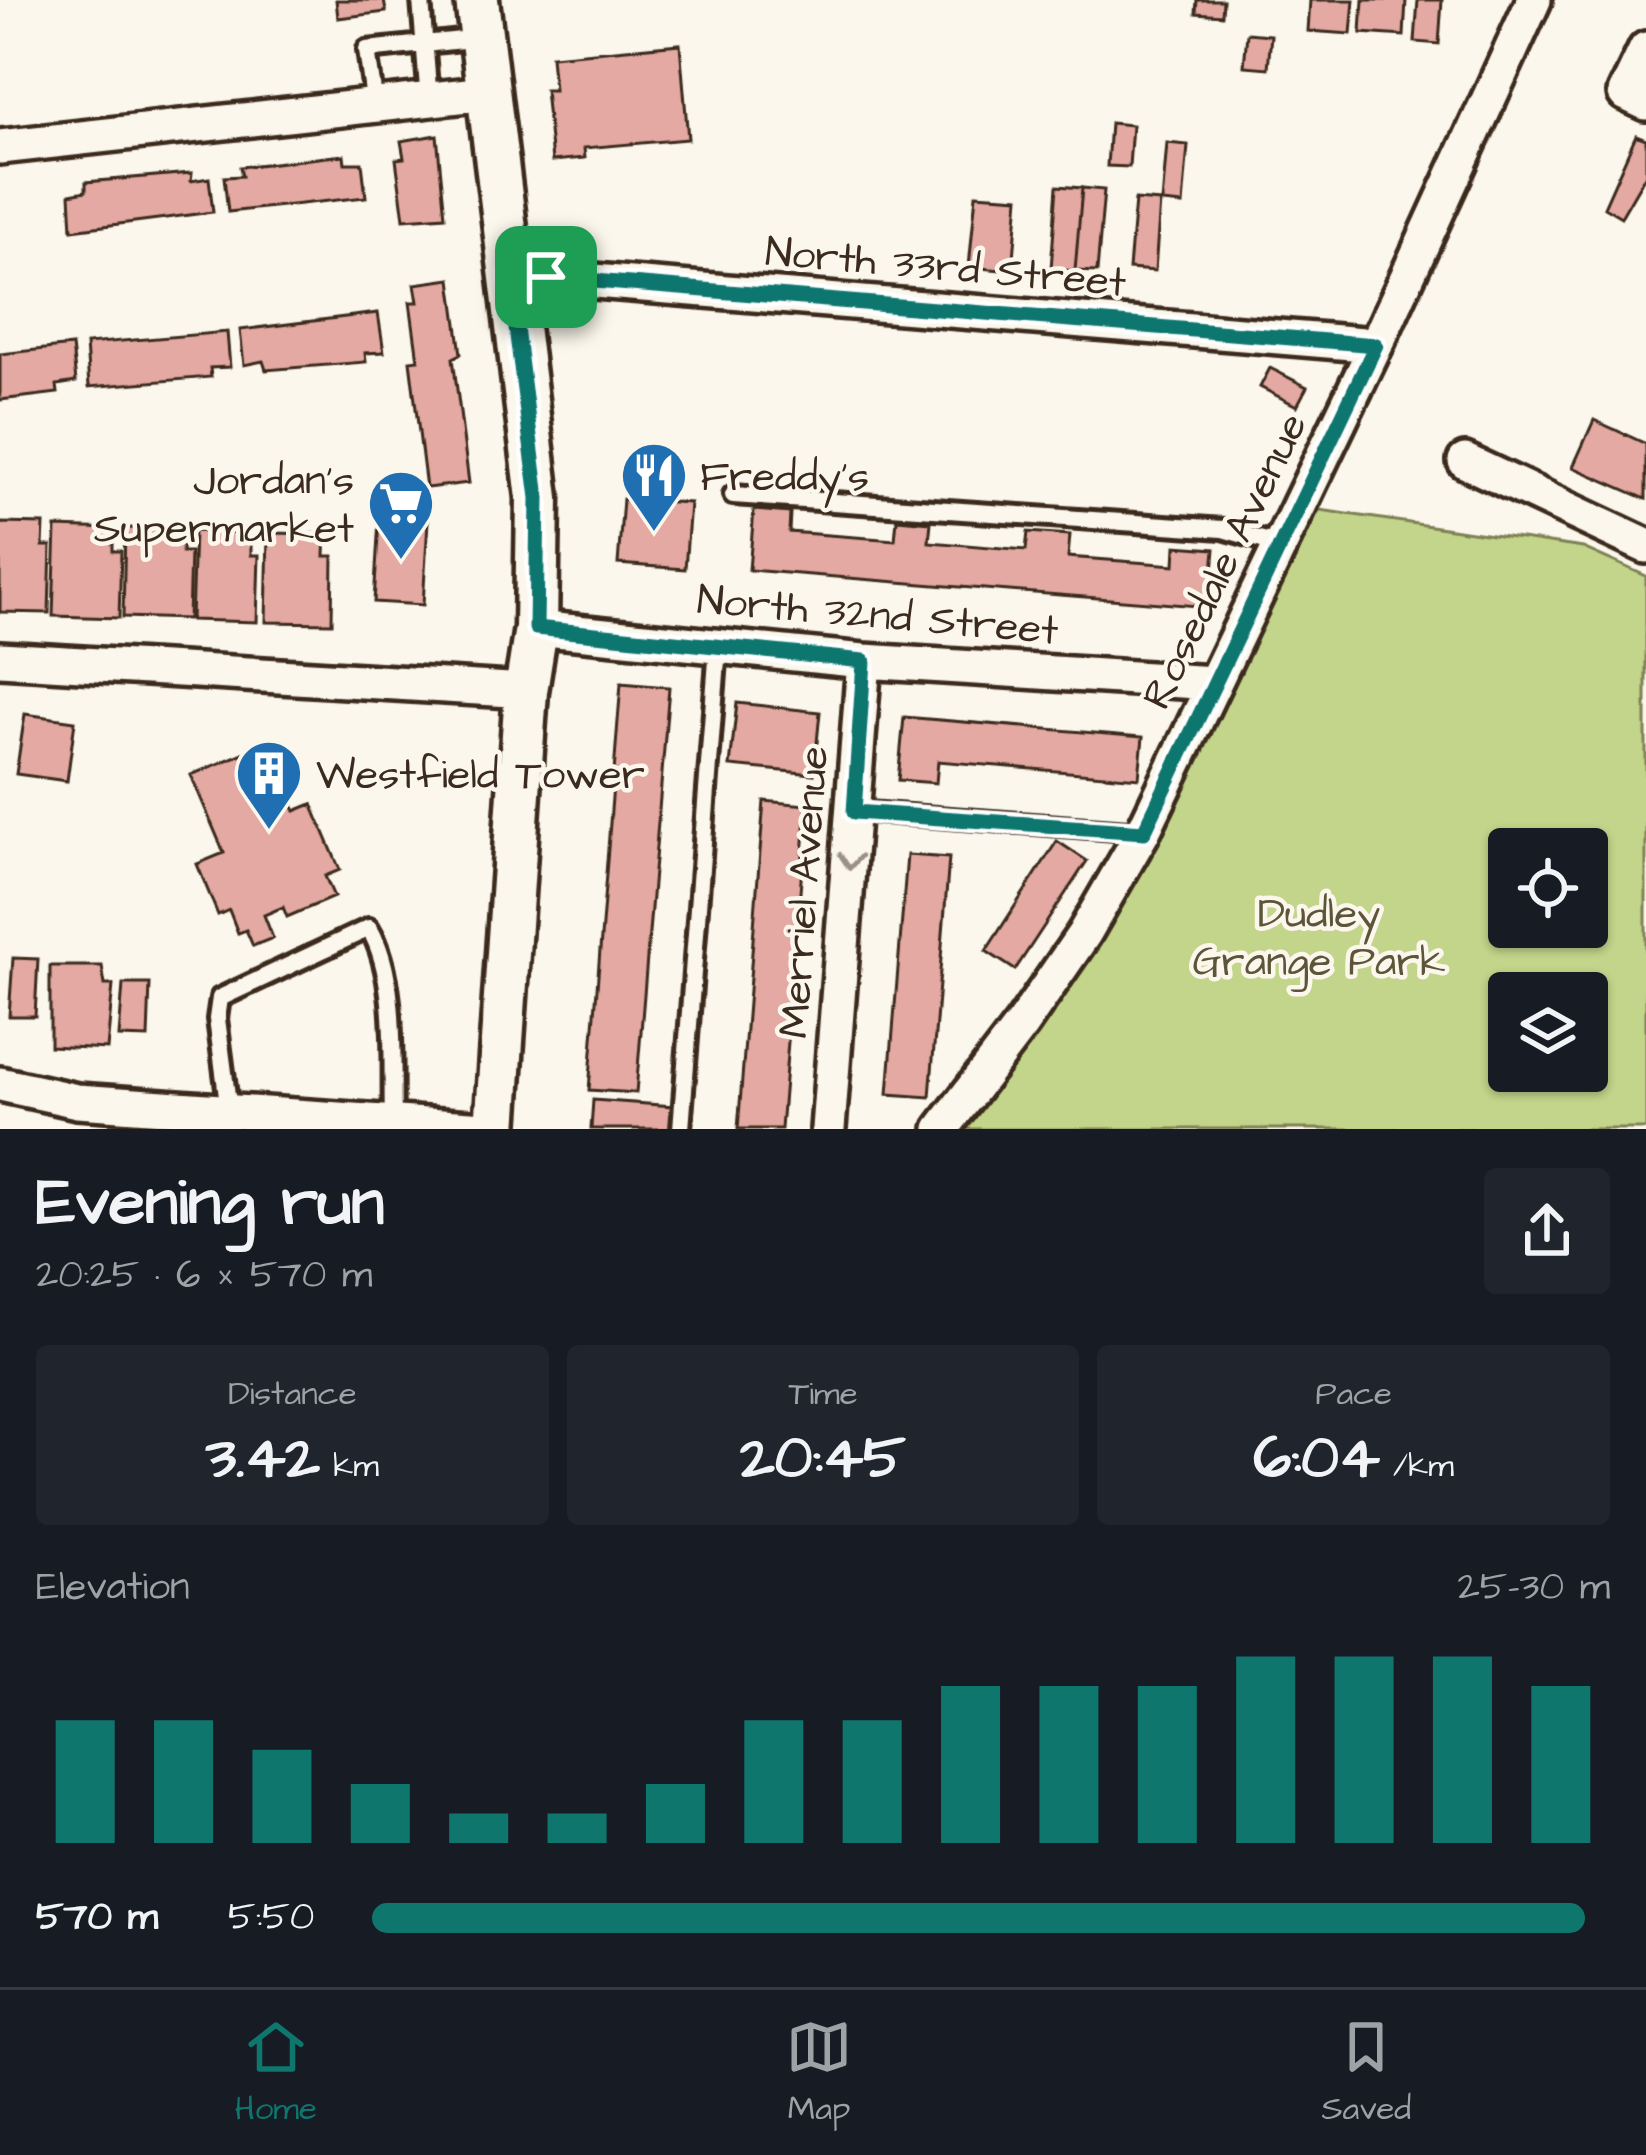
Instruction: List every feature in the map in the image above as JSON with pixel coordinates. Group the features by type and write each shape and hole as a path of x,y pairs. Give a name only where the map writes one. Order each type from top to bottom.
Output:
{"street":[{"name":"Rosedale Avenue","path":"942,1129 1072,952 1144,832 1534,0"},
{"path":"479,19 538,498 536,628 526,691 496,1129"},
{"path":"1636,98 1646,49"},
{"path":"0,147 486,93"},
{"name":"North 33rd Street","path":"509,274 1376,345"},
{"path":"1465,461 1646,546"},
{"name":"North 32nd Street","path":"536,628 864,661 1214,683"},
{"path":"0,659 526,691"},
{"name":"Merriel Avenue","path":"828,1129 864,661"},
{"path":"0,1084 76,1115 229,1111 277,1122 393,1122 485,1129"}],"lane":[{"path":"422,0 429,100"},
{"path":"375,107 367,50 425,43 479,19"},
{"path":"733,495 1223,529 1280,545"},
{"path":"681,1129 718,646"},
{"path":"854,812 1144,832"},
{"path":"229,1111 218,1019 220,998 368,928 382,949 393,1122"}],"green space":[{"name":"Dudley Grange Park","path":"1313,509 1583,548 1646,576 1646,1129 957,1129"}],"building":[{"path":"336,0 384,0 386,12 338,18"},
{"path":"1197,0 1223,0 1222,15 1196,13"},
{"path":"1310,0 1354,0 1351,34 1308,31"},
{"path":"1363,0 1406,0 1404,36 1361,33"},
{"path":"1418,0 1442,0 1439,44 1415,42"},
{"path":"1247,33 1271,35 1268,68 1244,66"},
{"path":"680,44 688,139 584,148 585,158 552,161 545,90 554,90 551,56"},
{"path":"1110,123 1132,125 1129,167 1107,166"},
{"path":"437,135 445,216 404,219 396,159 404,158 401,141"},
{"path":"1636,135 1646,139 1646,174 1621,217 1604,207"},
{"path":"1167,143 1188,145 1183,205 1162,203"},
{"path":"344,155 345,163 362,163 366,197 228,212 224,177 242,176 240,167"},
{"path":"192,173 191,181 209,178 213,212 72,230 70,194 86,191 86,182"},
{"path":"1057,186 1082,188 1075,271 1051,269"},
{"path":"1082,188 1104,190 1097,272 1075,271"},
{"path":"976,194 1019,197 1013,271 969,267"},
{"path":"1135,200 1160,202 1155,271 1129,269"},
{"path":"451,279 461,354 453,358 469,483 426,488 410,361 418,360 410,302 418,302 415,284"},
{"path":"378,313 384,352 365,353 366,362 266,370 263,361 244,365 240,330"},
{"path":"227,332 230,367 210,368 211,377 89,387 86,344"},
{"path":"72,346 76,382 57,385 58,393 0,400 0,354"},
{"path":"1270,368 1307,387 1297,406 1260,387"},
{"path":"1594,420 1646,444 1646,499 1573,467"},
{"name":"Freddy's","path":"623,499 690,503 685,569 618,564"},
{"path":"754,510 790,513 789,532 895,540 897,519 931,522 929,542 1026,550 1028,532 1070,535 1068,557 1175,565 1176,546 1215,549 1210,607 749,570"},
{"name":"Jordan's Supermarket","path":"379,519 428,521 423,605 374,602"},
{"path":"0,523 44,524 43,546 51,546 49,613 0,612"},
{"path":"56,527 113,529 113,551 121,551 119,618 53,616"},
{"path":"125,528 183,529 182,552 190,552 188,619 123,617"},
{"path":"194,531 251,533 251,555 259,555 257,622 191,620"},
{"path":"268,533 326,534 325,556 333,556 332,623 266,622"},
{"path":"621,683 669,687 636,1093 589,1090"},
{"path":"737,703 820,712 814,774 730,766"},
{"path":"25,714 75,721 67,781 16,774"},
{"path":"904,717 1143,737 1139,778 938,761 936,783 898,780"},
{"name":"Westfield Tower","path":"267,743 295,811 312,804 340,870 325,876 334,897 287,917 283,907 264,915 273,938 253,946 246,930 238,933 229,910 218,915 197,864 224,853 191,775"},
{"path":"764,801 807,805 781,1129 738,1129"},
{"path":"1057,841 1087,861 1015,970 986,951"},
{"path":"907,855 949,858 930,1097 888,1094"},
{"path":"13,958 38,959 35,1016 9,1016"},
{"path":"50,966 102,966 105,985 113,985 107,1049 50,1046"},
{"path":"123,984 150,984 148,1038 119,1037"},
{"path":"593,1100 673,1106 671,1129 591,1129"}],"place":[{"name":"Freddy's","path":"654,534"},
{"name":"Jordan's Supermarket","path":"401,562"},
{"name":"Westfield Tower","path":"269,832"}],"route":[{"path":"509,274 546,277 1376,345 1144,832 854,812 864,661 536,628 538,498 509,274"}]}
